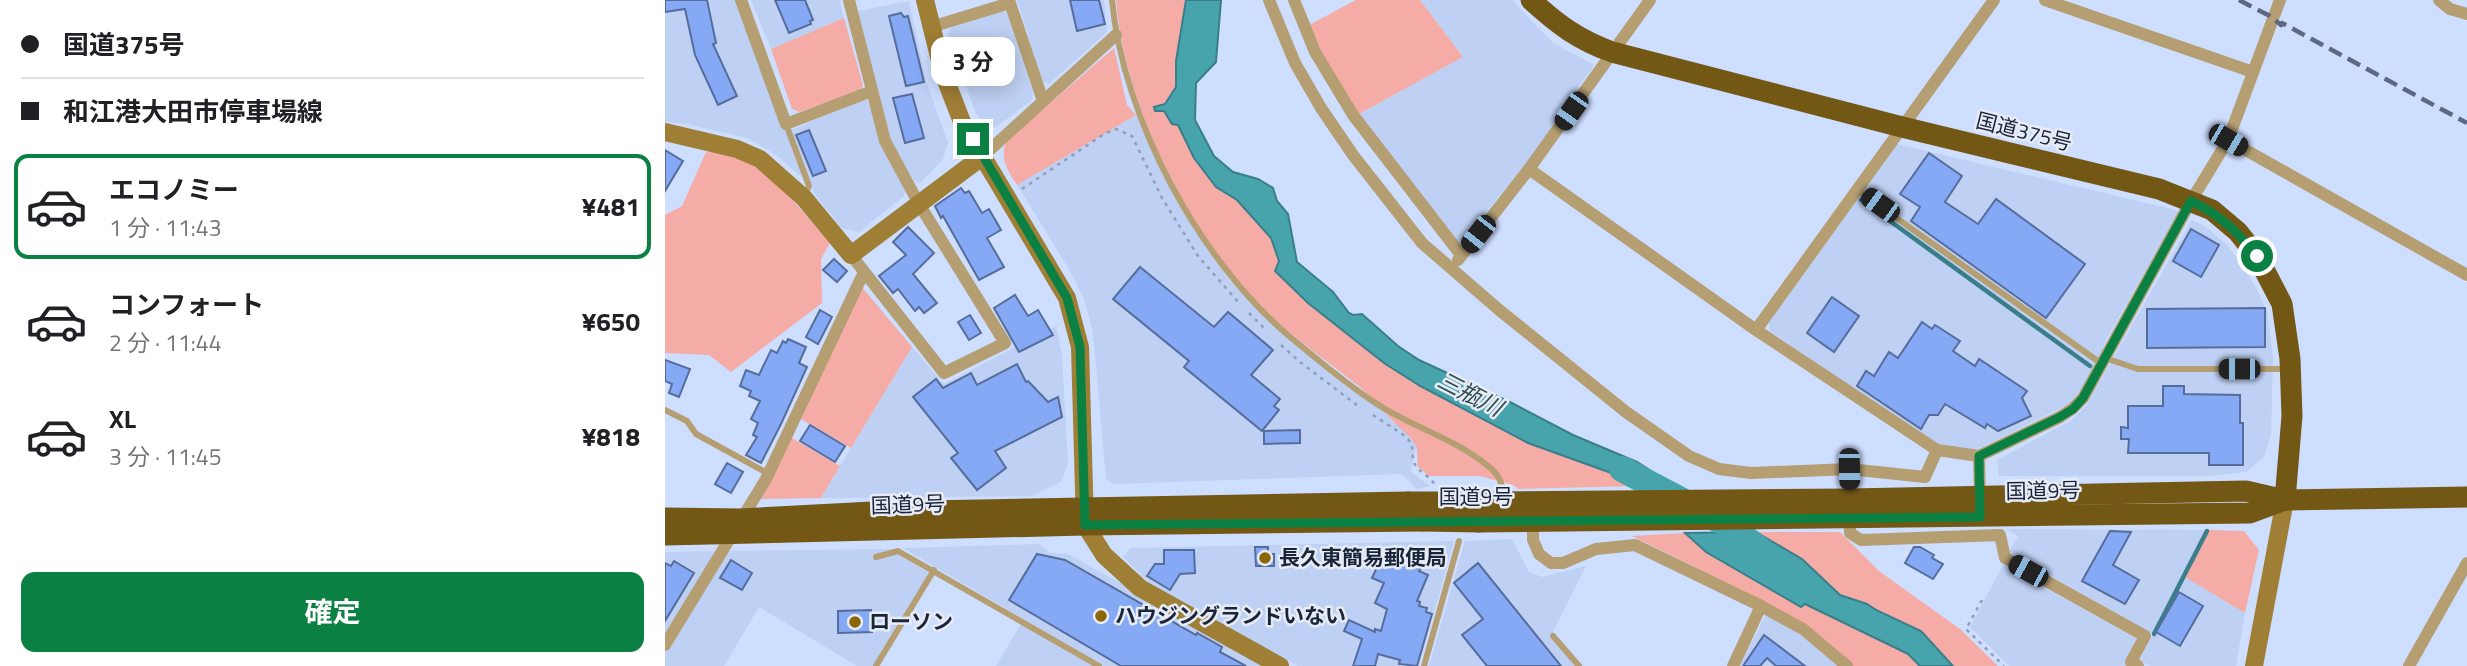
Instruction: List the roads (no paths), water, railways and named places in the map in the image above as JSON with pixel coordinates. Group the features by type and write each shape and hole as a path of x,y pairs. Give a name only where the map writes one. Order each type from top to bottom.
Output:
{"highway":[{"name":"国道375号","path":"1531,0 1557,23 1586,43 1612,52 1902,127 2159,189 2212,210 2238,232 2257,256 2282,304 2290,369 2292,416 2285,500"},
{"name":"国道9号","path":"665,535 736,527 1084,517 1408,502 1753,501 1850,509 1980,507 2249,513 2285,500 2467,497"},
{"name":"国道9号","path":"1084,517 1533,522 1801,519 1850,509"},
{"name":"国道9号","path":"665,518 736,527"}],"main road":[{"path":"925,0 947,85 962,122 1067,298 1080,347 1084,517 1104,555 1140,589 1280,666"},
{"path":"665,132 737,149 760,159 803,198 851,255 983,156"},
{"path":"2255,666 2285,500"}],"street":[{"path":"741,0 786,124 871,91"},
{"path":"849,0 885,141 919,204 1005,343 944,373 851,255"},
{"path":"1269,0 1294,63 1321,108 1422,243 1626,412 1689,456 1719,469 1751,473 1849,469 1925,477 1937,450"},
{"path":"1294,0 1315,52 1353,115 1461,255"},
{"path":"1451,269 1529,169 1650,0"},
{"path":"1756,330 1994,0"},
{"path":"2045,0 2253,72"},
{"path":"1529,169 1756,330 1937,450 1979,456 2073,409 2083,398 2191,201 2228,140 2280,0"},
{"path":"2439,0 2449,9 2467,14"},
{"path":"931,27 1010,3 1043,102"},
{"path":"983,156 1116,36"},
{"path":"2228,140 2467,275"},
{"path":"665,645 769,474 864,272"},
{"path":"1979,456 1980,507"},
{"path":"1849,469 1850,533 1861,540 2000,535 2005,558 2145,636 2131,662 2138,666"},
{"path":"1533,522 1533,540 1539,554 1551,563 1563,563 1596,549 1635,545 1803,629 1847,666"},
{"path":"2409,666 2467,563"},
{"path":"1733,666 1761,606"}],"lane":[{"path":"1112,0 1116,36 1128,82 1150,139 1178,197 1233,280 1287,335 1377,404 1488,466 1501,479 1497,503"},
{"path":"786,124 809,186 803,198"},
{"path":"1857,190 2103,361 2138,369 2290,369"},
{"path":"665,410 687,421 696,433 769,474"},
{"path":"1424,666 1459,541"},
{"path":"876,556 898,551 1099,666"},
{"path":"876,666 934,570"},
{"path":"1553,636 1579,666"}],"water":[{"path":"1186,0 1221,0 1216,62 1196,83 1195,120 1214,156 1233,172 1258,179 1273,188 1277,201 1288,214 1297,262 1333,292 1349,313 1362,314 1398,346 1419,360 1573,435 1637,462 1673,485 1638,486 1628,479 1528,443 1420,386 1384,363 1308,303 1275,271 1279,261 1271,238 1237,200 1216,187 1194,158 1178,125 1172,124 1164,111 1155,111 1154,107 1165,104 1176,87 1176,61"},
{"path":"1756,532 1802,559 1840,595 1867,604 1921,631 1953,666 1920,666 1908,654 1898,649 1805,604 1801,607 1706,552 1685,533"}],"waterway":[{"path":"1861,200 2090,366"},
{"name":"三瓶川","path":"1622,469 1728,525 1766,554"},
{"path":"2154,634 2207,531"}],"railway":[{"path":"2239,0 2467,123"}],"place":[{"name":"長久東簡易郵便局","path":"1265,558"},
{"name":"ハウジングランドいない","path":"1101,616"},
{"name":"ローソン","path":"855,622"}]}
